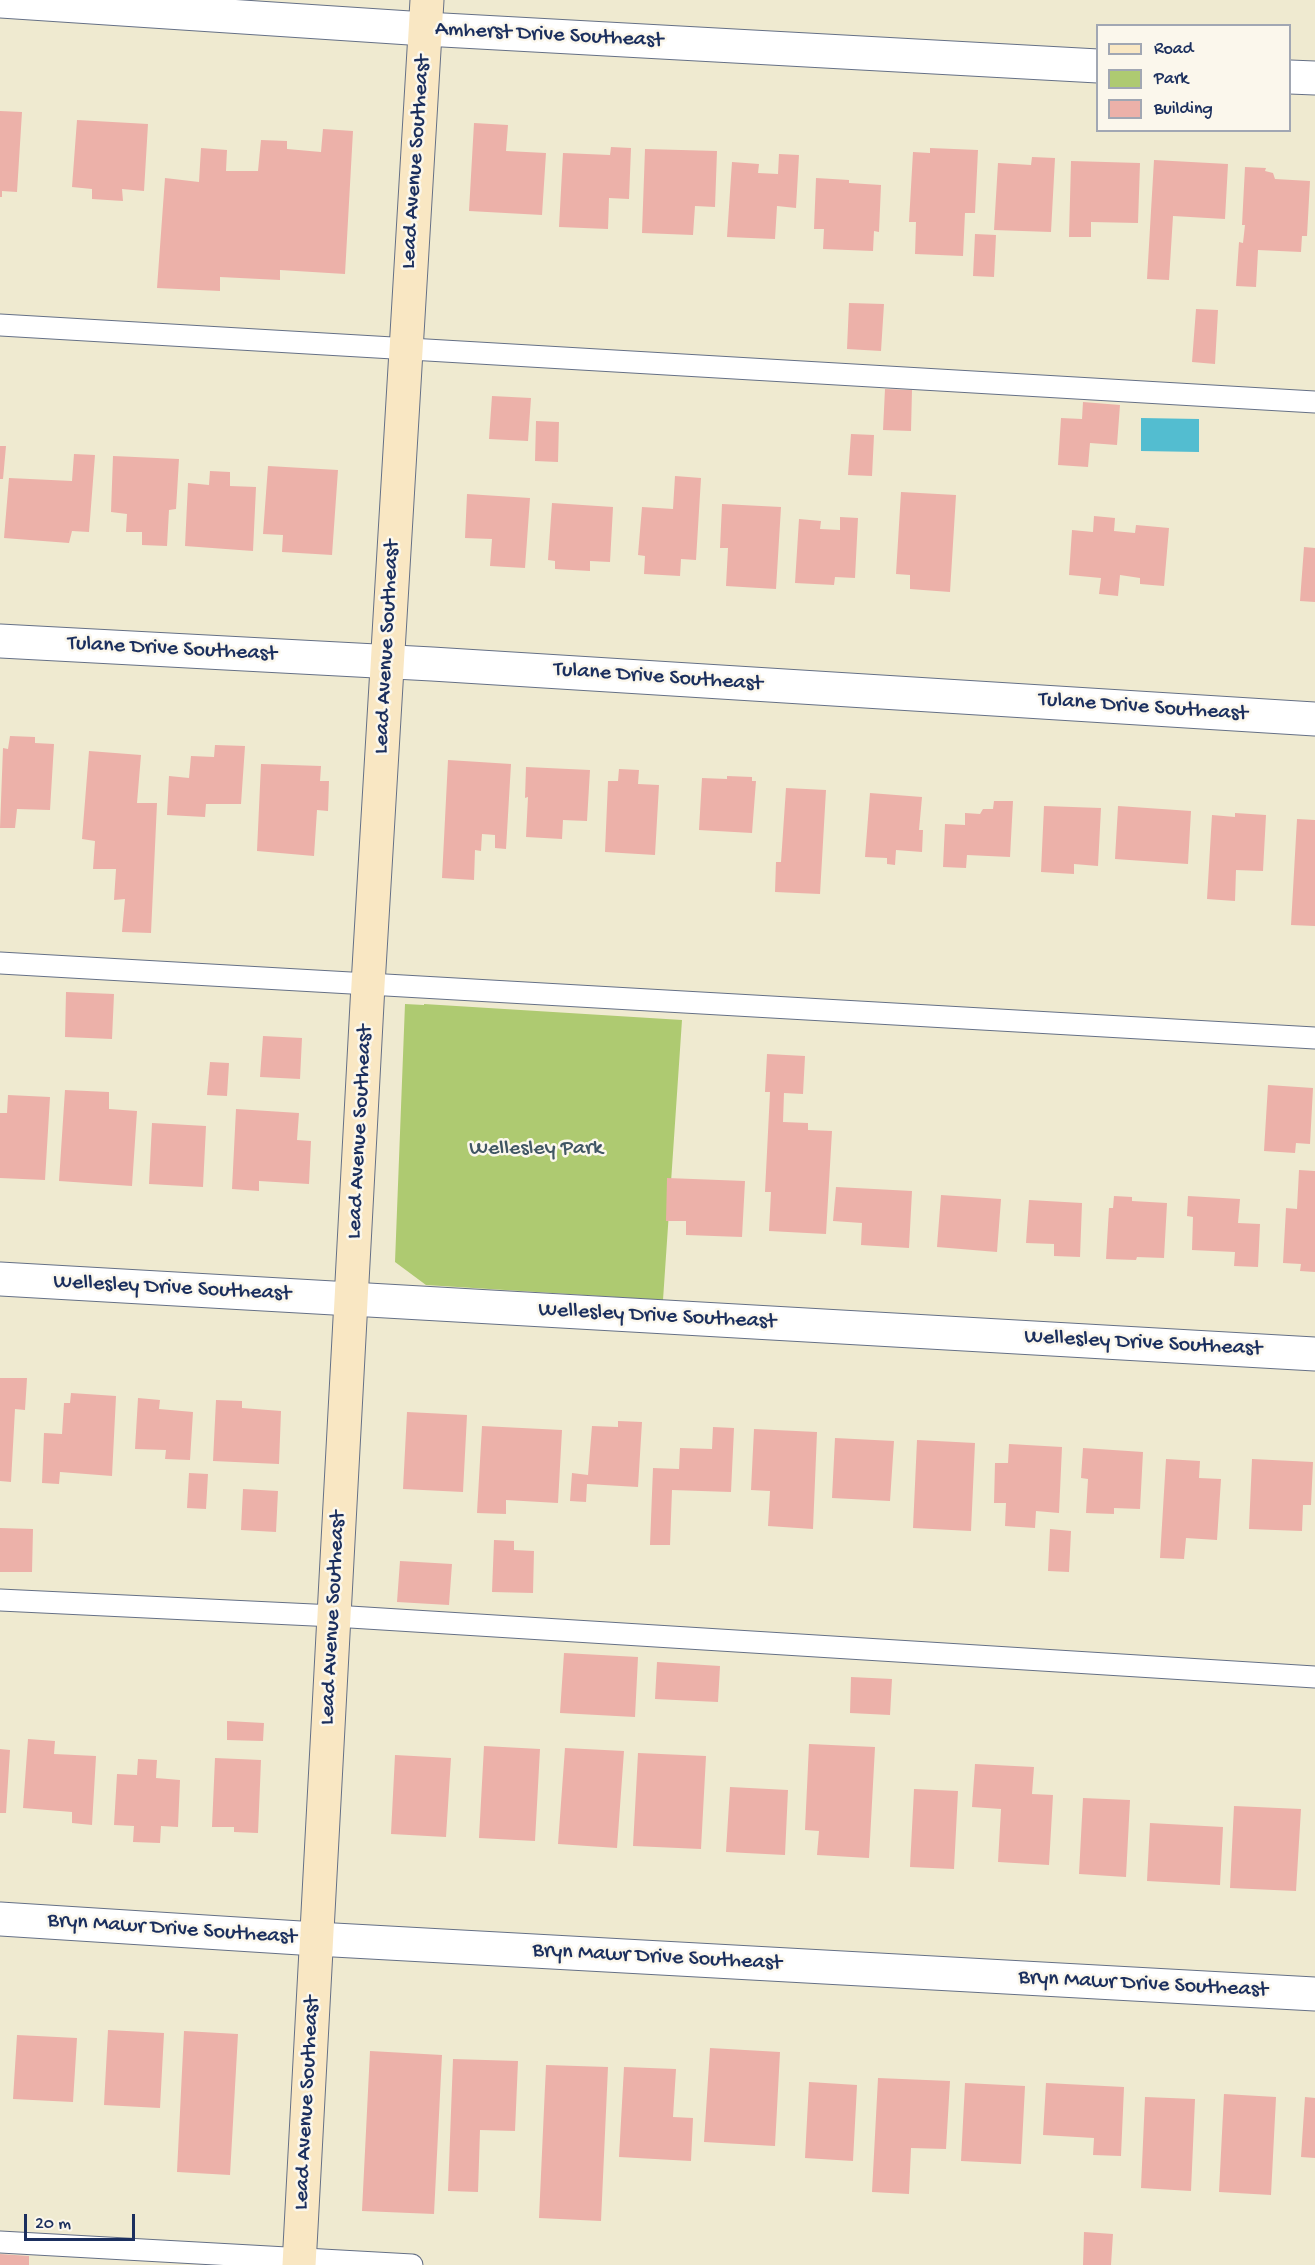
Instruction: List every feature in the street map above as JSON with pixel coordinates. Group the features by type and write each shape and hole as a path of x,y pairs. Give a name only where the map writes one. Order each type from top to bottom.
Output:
{"main road":[{"name":"Lead Avenue Southeast","path":"299,2262 368,985 426,15"}],"street":[{"name":"Amherst Drive Southeast","path":"0,1 426,15 1096,66"},
{"path":"1291,77 1315,78"},
{"name":"Tulane Drive Southeast","path":"0,641 1315,718"},
{"name":"Wellesley Drive Southeast","path":"0,1279 1315,1354"},
{"name":"Bryn Mawr Drive Southeast","path":"0,1919 316,1940 1315,1994"}],"lane":[{"path":"0,325 1315,402"},
{"path":"0,963 1315,1038"},
{"path":"0,1600 334,1616 1315,1677"},
{"path":"0,2242 299,2262 412,2265"}],"green space":[{"name":"Wellesley Park","path":"405,1004 682,1020 663,1300 426,1285 395,1262"}],"water":[{"path":"1141,418 1199,419 1199,452 1141,451"}],"building":[{"path":"0,111 22,112 17,192 2,191 2,197 0,197"},
{"path":"77,120 148,124 144,191 122,189 123,201 92,199 92,189 72,187"},
{"path":"474,123 508,125 506,151 546,153 542,215 469,211"},
{"path":"323,129 353,131 345,274 280,270 280,280 220,277 220,291 157,288 165,178 199,182 201,148 227,150 226,171 258,171 261,140 287,141 287,149 321,152"},
{"path":"611,147 631,148 629,199 609,198 608,229 559,227 563,153 610,155"},
{"path":"930,148 978,150 975,213 965,213 963,256 915,254 916,222 909,222 913,152 930,153"},
{"path":"645,149 717,151 715,207 695,206 693,235 642,233"},
{"path":"779,154 799,155 796,208 777,206 775,239 727,237 732,162 759,164 758,173 778,174"},
{"path":"1032,157 1055,158 1051,232 994,230 998,163 1031,165"},
{"path":"1154,160 1228,164 1225,219 1173,216 1169,280 1147,279"},
{"path":"1071,161 1140,163 1138,223 1091,222 1091,237 1069,237"},
{"path":"1245,167 1266,168 1265,171 1273,173 1275,179 1310,181 1307,236 1302,236 1301,252 1258,250 1256,287 1236,286 1239,242 1243,243 1245,225 1242,225"},
{"path":"816,178 881,185 879,232 874,231 873,251 823,249 824,229 814,229"},
{"path":"975,234 996,235 994,277 973,276"},
{"path":"849,303 884,304 881,351 847,349"},
{"path":"1196,309 1218,310 1215,364 1192,362"},
{"path":"885,389 912,390 911,431 883,430"},
{"path":"492,396 531,398 528,441 489,439"},
{"path":"1083,402 1120,405 1117,445 1090,443 1088,467 1058,465 1061,418 1082,419"},
{"path":"536,421 559,422 558,462 535,461"},
{"path":"851,434 874,435 872,476 848,475"},
{"path":"0,446 6,446 3,479 0,479"},
{"path":"74,454 95,455 89,532 72,531 69,543 4,538 9,478 72,481"},
{"path":"113,456 179,459 176,509 169,510 167,546 142,545 142,532 126,532 127,514 111,512"},
{"path":"268,466 338,470 332,555 282,552 283,535 263,534"},
{"path":"210,471 230,472 230,486 256,487 253,551 185,546 188,483 209,485"},
{"path":"675,476 701,478 696,560 681,559 680,576 644,574 645,556 638,555 642,507 673,509"},
{"path":"901,492 956,495 950,592 910,589 910,575 896,574"},
{"path":"467,494 530,498 525,568 490,566 492,539 465,538"},
{"path":"552,503 613,507 610,562 590,561 590,571 555,569 555,561 548,560"},
{"path":"722,504 781,507 776,589 726,586 728,548 720,548"},
{"path":"1094,516 1115,518 1114,531 1135,533 1136,525 1169,528 1164,586 1140,584 1140,578 1120,575 1118,596 1099,594 1101,578 1069,575 1072,530 1093,532"},
{"path":"840,517 858,518 855,578 835,577 834,585 795,583 799,519 821,521 820,529 840,530"},
{"path":"1304,547 1315,548 1315,602 1300,601"},
{"path":"10,736 35,737 35,743 54,744 50,810 17,809 15,828 0,828 3,748 8,749"},
{"path":"215,745 245,746 241,804 206,804 205,817 167,815 169,776 189,778 191,756 214,757"},
{"path":"89,751 141,755 137,803 157,803 151,933 122,932 125,899 114,900 116,869 93,869 95,841 82,839"},
{"path":"448,760 511,764 506,849 495,848 495,835 482,834 481,851 475,850 474,880 442,878"},
{"path":"261,764 321,766 320,781 329,781 328,811 317,810 314,856 257,851"},
{"path":"526,767 590,770 587,821 563,820 562,839 526,837 528,797 525,798"},
{"path":"619,769 639,770 638,784 659,785 655,855 605,852 608,781 618,781"},
{"path":"727,776 752,777 752,781 756,781 752,833 699,830 702,778 727,779"},
{"path":"786,788 826,790 820,894 775,892 776,862 781,862"},
{"path":"870,793 922,797 919,830 923,830 922,852 896,850 895,865 887,864 887,858 865,857"},
{"path":"994,801 1013,801 1010,857 967,855 966,868 943,867 945,824 965,825 965,813 980,814 983,809 993,809"},
{"path":"1044,806 1101,808 1098,866 1074,864 1074,874 1041,872"},
{"path":"1118,806 1191,811 1188,864 1115,859"},
{"path":"1235,813 1266,815 1263,871 1236,870 1235,901 1207,899 1212,815 1235,817"},
{"path":"1297,819 1315,820 1315,926 1291,925"},
{"path":"66,992 114,994 112,1039 65,1037"},
{"path":"263,1036 302,1038 300,1079 260,1077"},
{"path":"767,1054 805,1056 803,1094 784,1093 783,1122 808,1123 808,1130 832,1131 826,1234 769,1231 771,1192 765,1192 770,1092 765,1092"},
{"path":"210,1062 229,1063 227,1096 207,1095"},
{"path":"1268,1085 1313,1088 1310,1144 1296,1143 1295,1153 1264,1151"},
{"path":"65,1090 109,1092 109,1109 137,1111 132,1186 59,1181"},
{"path":"8,1095 50,1097 45,1180 0,1178 0,1113 7,1113"},
{"path":"236,1109 299,1113 297,1140 311,1141 309,1184 259,1181 259,1191 232,1189"},
{"path":"152,1123 206,1126 203,1187 149,1184"},
{"path":"1299,1170 1315,1171 1315,1272 1300,1271 1301,1264 1283,1263 1286,1208 1297,1209"},
{"path":"667,1178 745,1181 742,1237 686,1235 686,1221 666,1221"},
{"path":"836,1187 912,1191 909,1248 861,1245 862,1223 833,1221"},
{"path":"941,1195 1001,1199 997,1252 937,1247"},
{"path":"1114,1196 1132,1197 1132,1201 1167,1203 1164,1258 1106,1259 1109,1208 1113,1208"},
{"path":"1188,1196 1240,1199 1238,1223 1260,1224 1258,1267 1234,1266 1235,1252 1192,1250 1193,1217 1187,1216"},
{"path":"1029,1200 1082,1203 1080,1257 1054,1256 1054,1244 1026,1243"},
{"path":"0,1378 27,1378 25,1410 15,1409 11,1482 0,1481"},
{"path":"71,1393 116,1396 112,1476 60,1472 59,1484 42,1483 44,1433 62,1434 64,1403 70,1403"},
{"path":"138,1398 160,1400 159,1409 193,1412 190,1460 165,1459 166,1450 135,1449"},
{"path":"216,1400 242,1401 242,1408 281,1411 279,1464 213,1461"},
{"path":"407,1412 467,1415 463,1492 403,1489"},
{"path":"618,1421 642,1422 638,1487 587,1484 586,1502 570,1501 572,1473 588,1475 592,1426 618,1427"},
{"path":"482,1426 562,1430 558,1503 506,1500 506,1514 477,1513"},
{"path":"713,1427 734,1428 731,1492 672,1490 670,1545 650,1545 653,1468 679,1469 680,1448 712,1449"},
{"path":"754,1429 817,1432 813,1529 768,1526 770,1491 751,1490"},
{"path":"835,1438 894,1441 890,1501 832,1498"},
{"path":"917,1440 975,1443 971,1531 913,1528"},
{"path":"1009,1444 1062,1447 1059,1513 1036,1511 1035,1528 1005,1526 1006,1503 994,1503 995,1463 1008,1463"},
{"path":"1083,1448 1143,1452 1140,1509 1114,1508 1114,1514 1086,1513 1088,1479 1081,1478"},
{"path":"1166,1459 1200,1461 1199,1478 1221,1479 1217,1540 1186,1538 1184,1559 1160,1558"},
{"path":"1252,1459 1313,1462 1311,1505 1303,1505 1302,1531 1249,1529"},
{"path":"189,1473 208,1474 206,1509 187,1508"},
{"path":"243,1489 278,1491 276,1532 241,1530"},
{"path":"0,1528 33,1529 32,1572 0,1572"},
{"path":"1050,1529 1071,1531 1069,1572 1048,1571"},
{"path":"494,1540 514,1541 514,1550 534,1551 533,1593 492,1592"},
{"path":"400,1561 452,1564 449,1605 397,1602"},
{"path":"564,1653 638,1657 635,1717 560,1713"},
{"path":"657,1662 720,1666 718,1702 655,1699"},
{"path":"851,1677 892,1679 890,1715 850,1713"},
{"path":"227,1721 264,1723 263,1741 227,1740"},
{"path":"28,1739 55,1741 54,1754 96,1756 92,1825 72,1823 72,1812 23,1808"},
{"path":"809,1744 875,1747 869,1858 817,1855 819,1831 805,1830"},
{"path":"484,1746 540,1749 535,1841 479,1838"},
{"path":"565,1748 624,1751 617,1848 558,1844"},
{"path":"0,1749 10,1750 6,1813 0,1813"},
{"path":"638,1753 706,1756 701,1849 633,1846"},
{"path":"395,1755 451,1758 446,1837 391,1834"},
{"path":"215,1758 261,1760 258,1833 234,1832 234,1827 212,1827"},
{"path":"138,1759 157,1760 156,1778 180,1780 178,1827 161,1826 160,1843 133,1842 134,1826 114,1825 117,1774 137,1775"},
{"path":"975,1764 1034,1767 1032,1794 1053,1795 1049,1865 998,1862 1001,1809 972,1807"},
{"path":"730,1787 788,1790 785,1855 726,1852"},
{"path":"914,1789 958,1791 954,1869 910,1867"},
{"path":"1083,1798 1130,1800 1126,1877 1079,1874"},
{"path":"1234,1806 1301,1809 1296,1891 1230,1888"},
{"path":"1150,1823 1223,1827 1220,1885 1147,1881"},
{"path":"108,2030 164,2033 160,2108 104,2105"},
{"path":"184,2031 238,2034 230,2175 177,2172"},
{"path":"17,2035 77,2038 73,2102 13,2099"},
{"path":"710,2048 780,2052 775,2146 704,2142"},
{"path":"370,2051 442,2055 434,2214 362,2211"},
{"path":"453,2059 518,2061 515,2131 480,2130 478,2192 448,2191"},
{"path":"546,2065 608,2067 601,2221 539,2218"},
{"path":"624,2067 676,2069 673,2117 693,2118 691,2161 619,2157"},
{"path":"878,2078 950,2081 946,2149 911,2148 909,2194 872,2192"},
{"path":"809,2082 857,2085 853,2161 805,2158"},
{"path":"965,2083 1025,2086 1021,2164 961,2161"},
{"path":"1046,2083 1124,2087 1121,2156 1093,2155 1094,2138 1043,2135"},
{"path":"1224,2094 1276,2097 1271,2195 1219,2192"},
{"path":"1145,2097 1195,2099 1191,2191 1141,2188"},
{"path":"1305,2097 1315,2098 1315,2158 1301,2157"},
{"path":"1084,2232 1113,2234 1111,2265 1083,2265"},
{"path":"0,2254 29,2256 29,2265 0,2265"}]}
